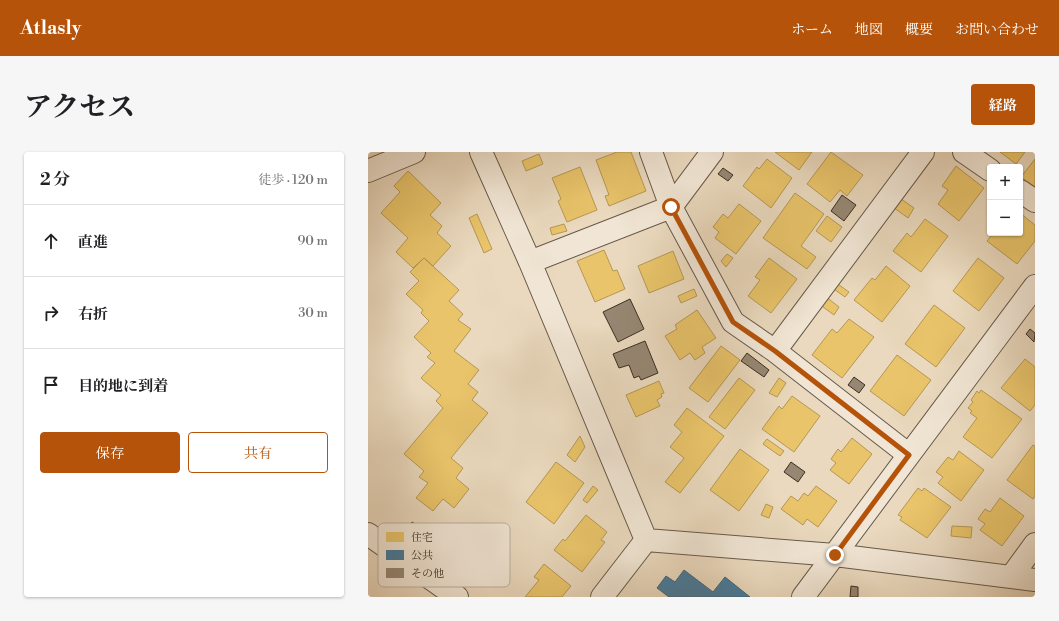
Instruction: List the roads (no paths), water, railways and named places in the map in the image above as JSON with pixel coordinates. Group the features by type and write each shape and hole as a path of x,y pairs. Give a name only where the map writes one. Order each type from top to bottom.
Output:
{"street":[{"path":"368,171 414,152"},
{"path":"481,152 530,262 646,540"},
{"path":"651,152 671,207 733,322 775,351 909,455"},
{"path":"530,262 671,207 712,152"},
{"path":"775,351 923,152"},
{"path":"964,152 987,168"},
{"path":"1023,193 1035,201"},
{"path":"803,597 1035,286"},
{"path":"368,534 378,541"},
{"path":"646,540 835,555 1035,580"},
{"path":"602,597 646,540"},
{"path":"1011,577 1035,544"},
{"path":"443,587 457,597"}]}
